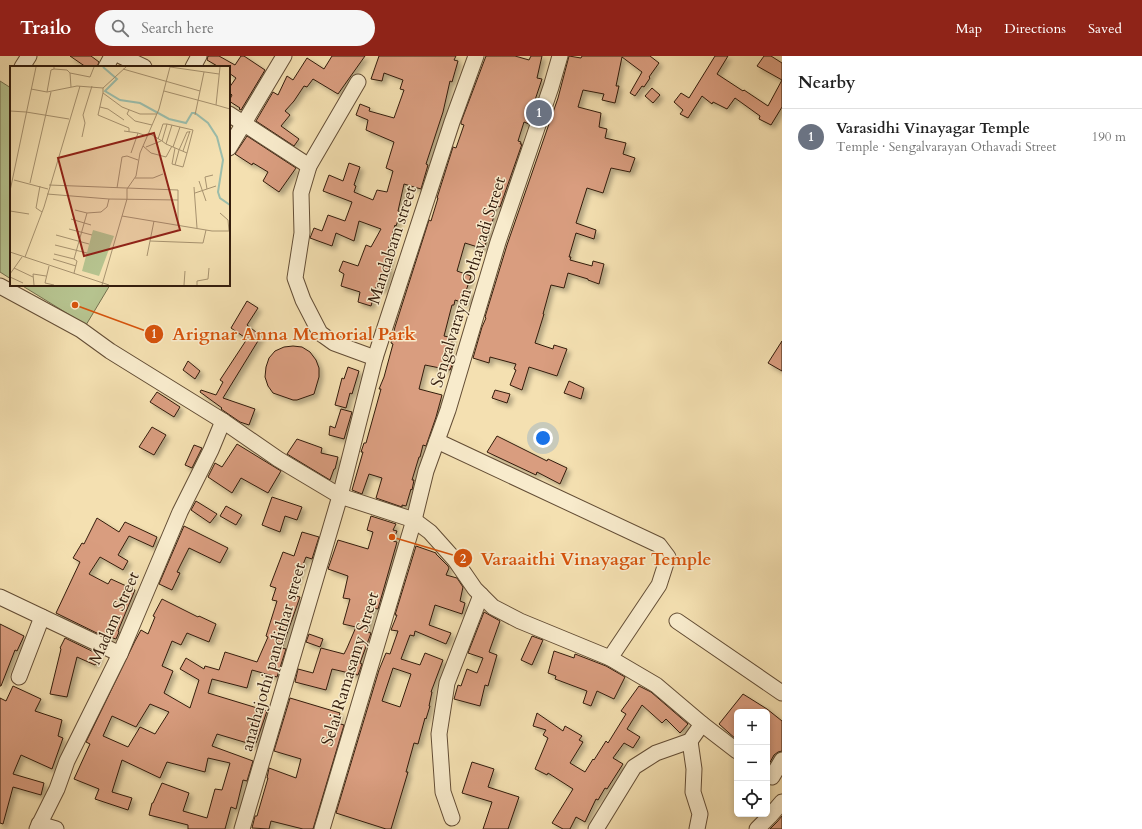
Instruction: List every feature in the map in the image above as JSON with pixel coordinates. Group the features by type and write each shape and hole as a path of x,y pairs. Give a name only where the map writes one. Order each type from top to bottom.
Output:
{"street":[{"path":"23,66 29,56"},
{"path":"107,66 112,56"},
{"path":"121,56 142,66"},
{"path":"194,66 199,56"},
{"path":"230,146 284,56"},
{"name":"Mandabam street","path":"340,496 375,358 452,122 476,56"},
{"name":"Sengalvarayan Othavadi Street","path":"414,520 426,471 448,410 498,242 551,87 560,56"},
{"path":"358,82 309,166 301,193 302,233 295,278 303,300 320,333 334,344 375,358"},
{"path":"230,115 309,166"},
{"path":"0,286 81,330 110,351 223,421 278,459 340,496 414,520 430,532 455,560 475,589 493,607 520,621 610,658 656,685 734,749"},
{"name":"Madam Street","path":"38,827 57,789 67,762 120,654 180,512 211,450 223,421"},
{"path":"437,440 659,545 668,557 659,585 610,658"},
{"name":"anathajothi pandithar street","path":"242,829 340,496"},
{"name":"Selai Ramasamy Street","path":"322,829 414,520"},
{"path":"452,818 443,792 439,734 447,683 481,595"},
{"path":"0,597 120,654"},
{"path":"19,677 42,617"},
{"path":"678,621 782,693"},
{"path":"596,829 634,767 656,753 690,741 702,724"},
{"path":"690,741 694,769 693,792 700,814 697,829"},
{"path":"774,778 782,760"},
{"path":"757,829 782,802"},
{"path":"38,827 56,829"}],"green space":[{"path":"0,81 10,87 10,278 0,272"},
{"path":"23,286 109,286 86,325"}],"building":[{"path":"70,56 91,56 99,62 97,66 85,66"},
{"path":"208,56 219,56 235,65 241,56 244,56 265,70 241,110 230,102 232,95 230,93 230,87 236,78 230,74 230,66 217,66 207,60"},
{"path":"332,56 365,56 338,94 313,79 307,87 304,86 285,111 290,115 281,126 299,139 294,146 256,121 273,92 278,95 287,76 293,80 307,58 324,69"},
{"path":"379,56 456,56 454,60 458,61 452,82 450,81 443,112 426,164 428,165 421,189 404,184 398,211 401,212 396,226 395,225 387,254 391,255 388,268 391,269 383,290 376,287 371,306 358,302 360,292 341,286 344,274 339,271 343,261 358,266 366,245 371,247 381,229 359,221 354,241 336,233 332,246 310,238 314,228 322,231 328,215 345,221 352,202 323,191 329,175 343,181 349,163 360,167 354,185 356,186 354,192 373,200 377,190 387,192 393,171 386,168 394,142 366,130 368,120 356,115 360,104 370,108 369,111 394,118 404,90 400,89 403,80 384,73 382,81 371,79"},
{"path":"486,56 515,56 529,60 531,56 542,56 537,78 542,79 532,109 534,109 529,124 524,122 518,141 522,144 500,207 497,206 484,249 465,243 457,271 471,276 466,291 471,293 467,304 455,300 454,305 452,305 444,336 453,338 446,361 453,363 450,370 425,365 419,389 442,395 426,446 423,445 419,457 412,480 414,480 412,490 411,489 406,506 402,505 402,507 376,498 382,478 369,474 362,494 352,490 363,452 361,452 364,443 366,443 381,389 379,389 384,377 393,344 391,343 395,327 429,220 431,221 453,147 456,148 464,125 461,124 461,122"},
{"path":"569,56 581,58 582,56 650,56 659,63 644,87 642,86 635,96 630,93 642,72 622,57 616,86 619,86 615,103 602,100 604,94 583,90 578,107 601,113 599,127 607,129 605,138 626,143 623,154 635,158 630,172 611,168 603,193 587,188 576,223 596,230 594,239 576,233 569,257 571,257 570,260 592,266 593,261 604,264 599,284 568,273 564,288 551,285 535,343 553,349 554,345 567,349 557,376 529,367 522,390 510,385 516,370 514,369 516,364 490,357 489,363 473,358 507,245 558,98"},
{"path":"715,56 728,56 717,74 768,106 782,80 782,107 771,125 759,119 760,116 735,98 727,109 713,102 712,104 702,96 688,118 680,114 683,110 674,102 681,93 689,98"},
{"path":"764,56 771,56 782,63 782,80 757,66"},
{"path":"652,88 660,95 653,103 645,96"},
{"path":"247,136 296,168 279,192 263,181 268,172 253,163 252,165 235,154"},
{"path":"247,301 258,308 247,325 261,336 223,398 255,409 249,425 240,422 200,392 201,390 216,395 223,382 220,380 247,339 231,328"},
{"path":"782,341 782,371 768,363"},
{"path":"284,347 302,347 310,352 316,360 319,368 319,377 314,394 297,400 273,393 268,386 265,377 269,358 275,351"},
{"path":"188,361 200,371 195,379 183,370"},
{"path":"348,367 359,371 346,408 335,405 342,378 344,379"},
{"path":"569,381 584,388 581,399 564,393"},
{"path":"495,390 510,394 507,403 492,398"},
{"path":"157,392 180,407 174,417 150,402"},
{"path":"341,409 352,412 344,439 329,435 330,426 335,428"},
{"path":"152,427 166,435 154,455 139,447"},
{"path":"497,436 547,461 548,459 567,468 560,484 537,472 536,475 487,452"},
{"path":"297,439 322,448 321,453 338,457 330,480 287,454"},
{"path":"237,444 281,471 268,493 241,478 232,493 208,477 215,463 222,467"},
{"path":"194,445 202,448 192,468 185,465"},
{"path":"272,497 302,507 297,520 285,516 280,532 262,525"},
{"path":"196,501 217,514 210,523 191,510"},
{"path":"226,506 242,515 236,525 220,516"},
{"path":"371,516 396,524 393,530 397,531 393,541 397,542 378,609 374,608 367,632 371,633 360,663 362,664 358,675 332,669 326,690 295,682 298,669 313,673 321,648 344,654 347,648 356,627 343,624 350,599 343,598 348,576 328,569 338,540 368,549 373,532 367,530"},
{"path":"97,518 119,532 125,522 157,537 153,547 129,536 118,555 128,561 123,570 100,557 89,574 108,584 111,579 135,590 116,639 110,637 109,639 56,613 80,562 73,558 82,543 84,544"},
{"path":"184,526 228,548 220,563 189,548 177,572 180,573 172,590 159,584"},
{"path":"302,532 319,537 312,559 306,557 291,595 300,597 282,648 286,649 277,677 252,670 247,688 212,679 208,693 267,711 254,745 217,734 212,746 253,761 247,781 243,780 236,809 231,807 225,829 188,829 188,825 149,815 152,803 162,783 189,793 183,811 207,818 215,789 222,790 230,763 208,758 205,772 167,762 160,778 122,760 112,792 132,798 128,810 95,799 99,789 74,779 90,744 86,742 135,641 141,630 148,634 155,617 153,616 162,599 198,617 199,616 216,624 209,642 187,633 181,645 172,641 162,666 173,671 164,693 190,708 199,680 180,669 186,658 204,669 205,666 219,670 225,652 257,662 268,637 266,636 277,601 272,600 276,588 270,586 283,552 294,556","holes":["150,704 169,712 155,734 140,727 128,747 103,736 112,716 136,727"]},
{"path":"416,546 436,553 449,568 446,575 457,578 463,587 460,601 465,603 462,614 435,605 429,625 451,633 446,644 415,631 414,636 410,635 401,659 420,665 425,653 443,660 431,692 430,706 418,744 414,743 406,772 408,772 391,829 386,829 336,813 379,670 386,653 390,654 398,631 391,630 397,615 395,615","holes":["393,668 411,674 400,707 382,701"]},
{"path":"484,612 500,621 489,652 497,655 488,686 485,685 480,706 454,699 458,685 461,686 467,669 477,673 483,658 468,653"},
{"path":"0,624 24,636 17,651 15,650 1,686 0,686"},
{"path":"309,634 323,639 320,647 306,642"},
{"path":"532,636 543,640 532,665 521,660"},
{"path":"65,638 100,655 95,665 77,657 67,697 50,694 60,648"},
{"path":"554,651 574,658 575,654 606,666 625,677 614,699 597,691 591,706 583,703 587,691 555,679 556,676 548,673"},
{"path":"13,686 41,699 35,711 62,720 58,736 63,738 52,769 21,755 13,774 44,783 41,795 13,787 3,824 0,823 0,698 6,701"},
{"path":"639,686 651,692 688,724 680,733 666,719 662,723 642,705 627,729 640,737 633,748 624,743 613,758 623,764 607,789 605,788 598,800 596,799 585,822 576,817 570,829 563,829 552,823 573,789 548,773 547,775 535,769 548,738 543,735 546,730 533,726 537,713 563,731 565,726 582,736 579,740 583,742 570,763 585,772 606,741 608,743 626,714 621,711"},
{"path":"743,694 767,709 734,709 734,737 719,724"},
{"path":"290,698 340,713 337,723 344,725 313,829 303,829 271,821 269,829 252,828 268,778 269,768 296,778 301,759 274,751"},
{"path":"770,711 782,721 782,751 774,755 770,762"},
{"path":"472,762 494,769 488,787 519,797 508,829 483,829 492,802 462,793"},
{"path":"782,816 782,829 770,829 777,822"}],"place":[{"name":"Varasidhi Vinayagar Temple","path":"539,113"},
{"name":"Arignar Anna Memorial Park","path":"75,305"},
{"name":"Varaaithi Vinayagar Temple","path":"392,537"}]}
